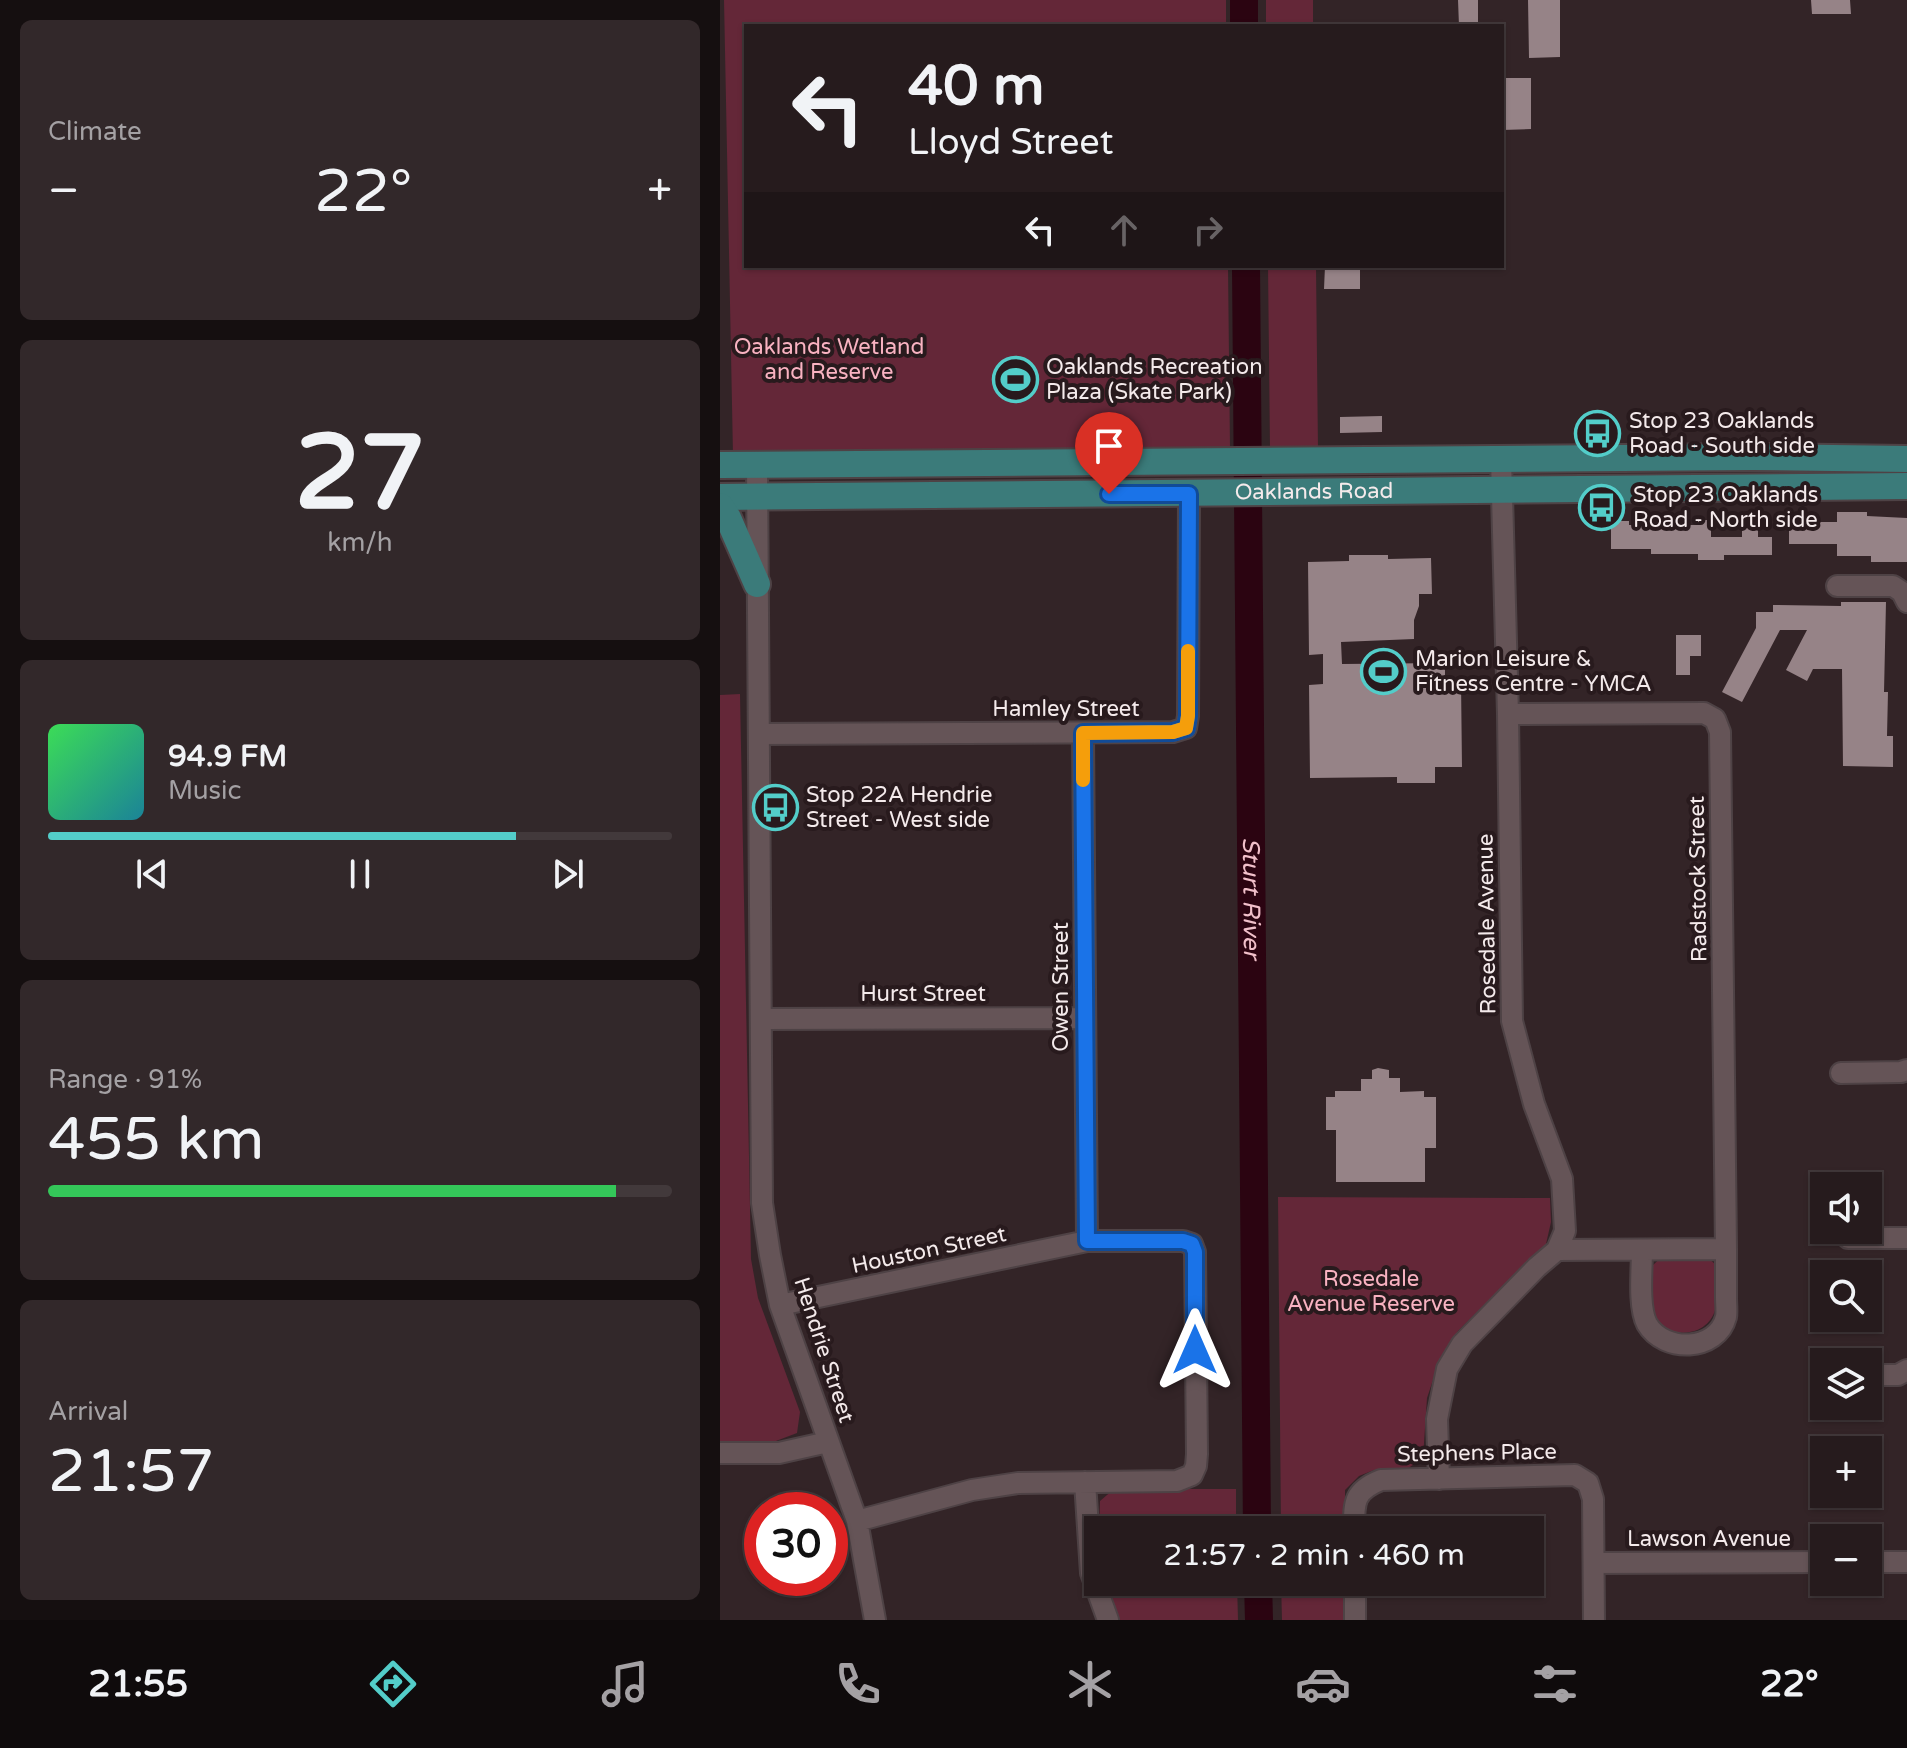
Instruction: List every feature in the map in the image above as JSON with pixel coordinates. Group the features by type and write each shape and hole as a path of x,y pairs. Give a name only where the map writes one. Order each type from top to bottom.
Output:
{"main road":[{"name":"Oaklands Road","path":"720,465 1753,457 1907,459"},
{"path":"1162,461 1154,480 1159,487 1179,494"},
{"name":"Oaklands Road","path":"720,497 1907,486"},
{"path":"720,506 757,584"}],"street":[{"name":"Rosedale Avenue","path":"1501,459 1512,1021 1534,1104 1562,1179 1565,1231 1557,1250"},
{"name":"Hendrie Street","path":"757,465 762,1203 780,1305 857,1521 875,1620"},
{"name":"Hamley Street","path":"759,734 1173,732 1186,728 1179,494"},
{"path":"1837,586 1893,586 1902,592 1907,602"},
{"name":"Radstock Street","path":"1508,714 1704,713 1715,719 1720,732 1726,1318 1716,1334 1702,1342 1685,1346 1663,1341 1648,1326 1643,1313 1642,1250"},
{"name":"Owen Street","path":"1083,733 1087,1241"},
{"name":"Hurst Street","path":"761,1019 1085,1018"},
{"path":"1841,1073 1907,1070"},
{"path":"1882,1238 1907,1238"},
{"name":"Houston Street","path":"780,1305 1087,1241 1183,1241 1192,1244 1195,1252 1197,1454 1192,1475 1177,1481 1085,1482"},
{"path":"1439,1479 1437,1419 1447,1369 1462,1344 1557,1250 1726,1249"},
{"path":"1882,1375 1898,1375 1907,1370"},
{"path":"720,1453 779,1453 828,1442"},
{"name":"Stephens Place","path":"1354,1516 1354,1504 1366,1485 1381,1480 1575,1475 1588,1483 1593,1499 1594,1563"},
{"path":"857,1521 972,1490 1018,1483 1085,1482 1091,1573 1108,1620"},
{"name":"Lawson Avenue","path":"1594,1563 1810,1562"},
{"path":"1882,1562 1907,1562"},
{"path":"1594,1563 1594,1620"},
{"path":"1355,1596 1355,1620"}],"green space":[{"name":"Oaklands Wetland and Reserve","path":"724,0 1226,0 1226,24 744,24 744,268 1228,268 1230,449 733,455"},
{"path":"1266,0 1313,0 1313,24 1266,24"},
{"path":"1268,268 1316,268 1318,450 1270,450"},
{"path":"740,694 751,1259 758,1298 800,1412 797,1433 776,1441 720,1441 720,695"},
{"name":"Rosedale Avenue Reserve","path":"1278,1197 1550,1198 1551,1222 1546,1244 1458,1331 1439,1362 1427,1398 1423,1458 1407,1469 1374,1470 1359,1476 1345,1490 1345,1516 1281,1516"},
{"path":"1664,1255 1705,1255 1716,1265 1715,1310 1711,1319 1696,1330 1677,1332 1668,1329 1655,1316 1651,1298 1653,1265"},
{"path":"1114,1489 1236,1489 1236,1516 1099,1516 1100,1501"},
{"path":"1111,1596 1237,1596 1238,1620 1119,1620"},
{"path":"1281,1596 1345,1596 1344,1620 1282,1620"}],"building":[{"path":"1458,0 1478,0 1478,24 1459,24"},
{"path":"1528,0 1560,0 1560,57 1529,58"},
{"path":"1811,0 1850,0 1851,14 1812,14"},
{"path":"1504,78 1531,78 1531,129 1504,130"},
{"path":"1325,268 1360,268 1360,289 1324,289"},
{"path":"1382,416 1382,432 1340,433 1340,417"},
{"path":"1837,512 1867,512 1867,516 1907,518 1907,562 1871,562 1871,556 1837,556 1837,544 1789,544 1789,522 1837,522"},
{"path":"1698,520 1711,520 1711,537 1742,537 1742,528 1758,528 1758,537 1772,537 1772,555 1724,555 1724,560 1698,560 1698,554 1651,554 1651,549 1611,549 1611,521 1629,521 1629,525 1698,525"},
{"name":"Marion Leisure & Fitness Centre - YMCA","path":"1349,555 1388,555 1388,559 1431,558 1432,594 1419,594 1414,639 1341,642 1342,664 1445,663 1445,680 1461,681 1462,767 1435,767 1435,783 1397,783 1397,777 1310,778 1309,685 1323,684 1323,654 1309,655 1308,562 1349,561"},
{"path":"1841,602 1886,602 1884,692 1888,692 1887,736 1893,736 1893,767 1843,766 1842,669 1813,669 1807,681 1786,670 1807,630 1780,630 1742,702 1722,692 1756,628 1756,612 1773,612 1773,605 1841,606"},
{"path":"1676,635 1701,635 1701,656 1690,656 1690,675 1676,675"},
{"path":"1372,1070 1389,1070 1389,1078 1400,1078 1400,1092 1424,1091 1424,1097 1436,1097 1436,1148 1425,1148 1425,1182 1336,1182 1336,1130 1326,1130 1326,1097 1335,1097 1335,1091 1361,1091 1361,1079 1372,1079"}],"waterway":[{"name":"Sturt River","path":"1244,0 1244,24"},
{"name":"Sturt River","path":"1246,268 1257,1516"},
{"name":"Sturt River","path":"1258,1596 1259,1620"}],"slow traffic":[{"path":"1083,780 1083,733 1173,732 1186,728 1188,651"}],"place":[{"name":"Oaklands Recreation Plaza (Skate Park)","path":"1015,380"},
{"name":"Stop 23 Oaklands Road - South side","path":"1598,434"},
{"name":"Stop 23 Oaklands Road - North side","path":"1602,508"},
{"name":"Marion Leisure & Fitness Centre - YMCA","path":"1384,672"},
{"name":"Stop 22A Hendrie Street - West side","path":"775,808"}],"route":[{"path":"1109,494 1189,494 1188,716 1186,728 1173,732 1083,733 1087,1241 1183,1241 1192,1244 1195,1252 1195,1350"}]}
